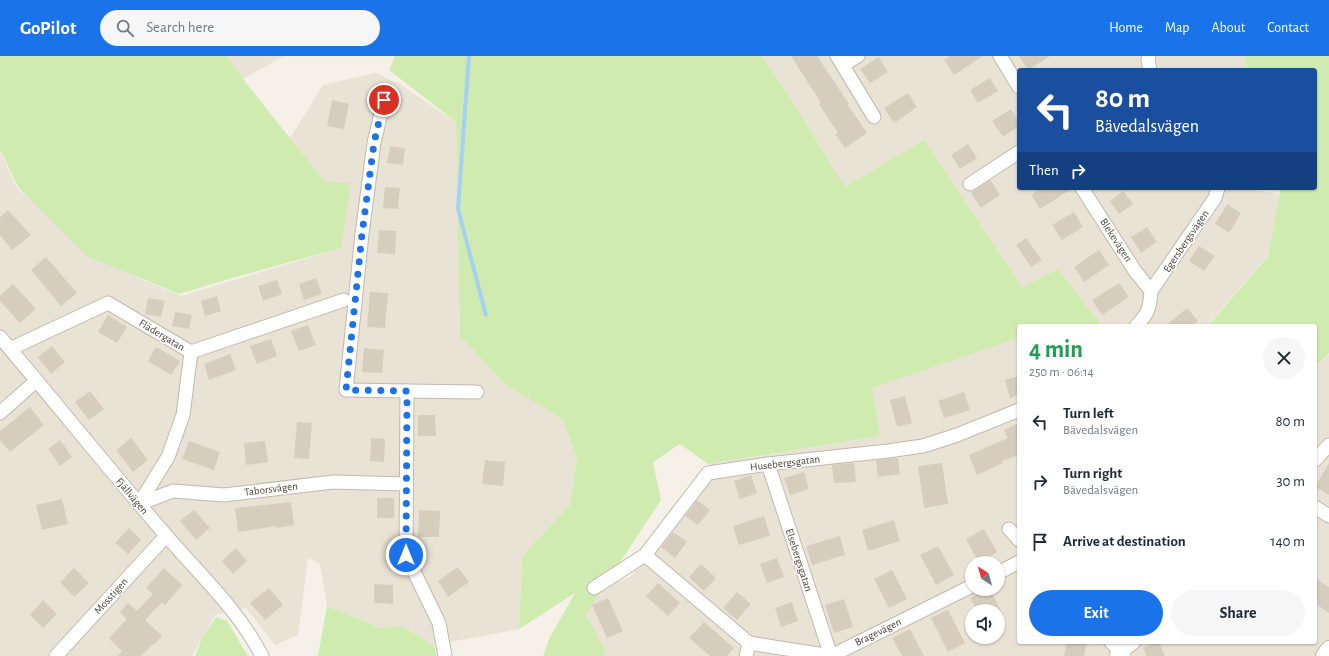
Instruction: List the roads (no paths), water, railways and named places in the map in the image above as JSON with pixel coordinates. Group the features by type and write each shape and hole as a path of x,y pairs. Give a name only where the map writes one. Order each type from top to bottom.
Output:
{"street":[{"path":"858,56 840,61 874,117"},
{"path":"1000,56 1017,84"},
{"path":"1148,56 1150,68"},
{"path":"384,100 374,143 362,234 346,390 477,392"},
{"path":"970,184 1017,153"},
{"name":"Blekevägen","path":"1083,190 1135,270 1151,291"},
{"name":"Egersbergsvägen","path":"1151,291 1215,198 1217,190"},
{"path":"1138,324 1143,319 1150,306 1151,291"},
{"name":"Flädergatan","path":"10,349 108,303 191,352 344,300"},
{"name":"Fjällvägen","path":"0,337 166,536 225,601 253,638 262,656"},
{"path":"139,504 168,457 183,415 191,352"},
{"path":"0,412 36,381"},
{"path":"407,391 406,555 439,623 445,656"},
{"name":"Husebergsgatan","path":"594,588 645,554 708,473 768,464 923,446 957,435 1017,411"},
{"path":"1317,458 1329,445"},
{"name":"Elsebergsgatan","path":"768,464 831,656"},
{"name":"Taborsvägen","path":"139,504 173,492 224,495 333,482 406,484"},
{"path":"1317,509 1329,516"},
{"path":"1009,529 1017,538"},
{"name":"Mosstigen","path":"56,656 166,536"},
{"path":"645,554 749,643 831,656"},
{"path":"1005,569 1017,563"},
{"name":"Bragevägen","path":"831,656 965,589"},
{"path":"746,656 749,643"},
{"path":"1112,644 1120,655 1132,644"},
{"path":"1324,656 1329,649"}],"waterway":[{"path":"469,56 458,209 486,315"}]}
